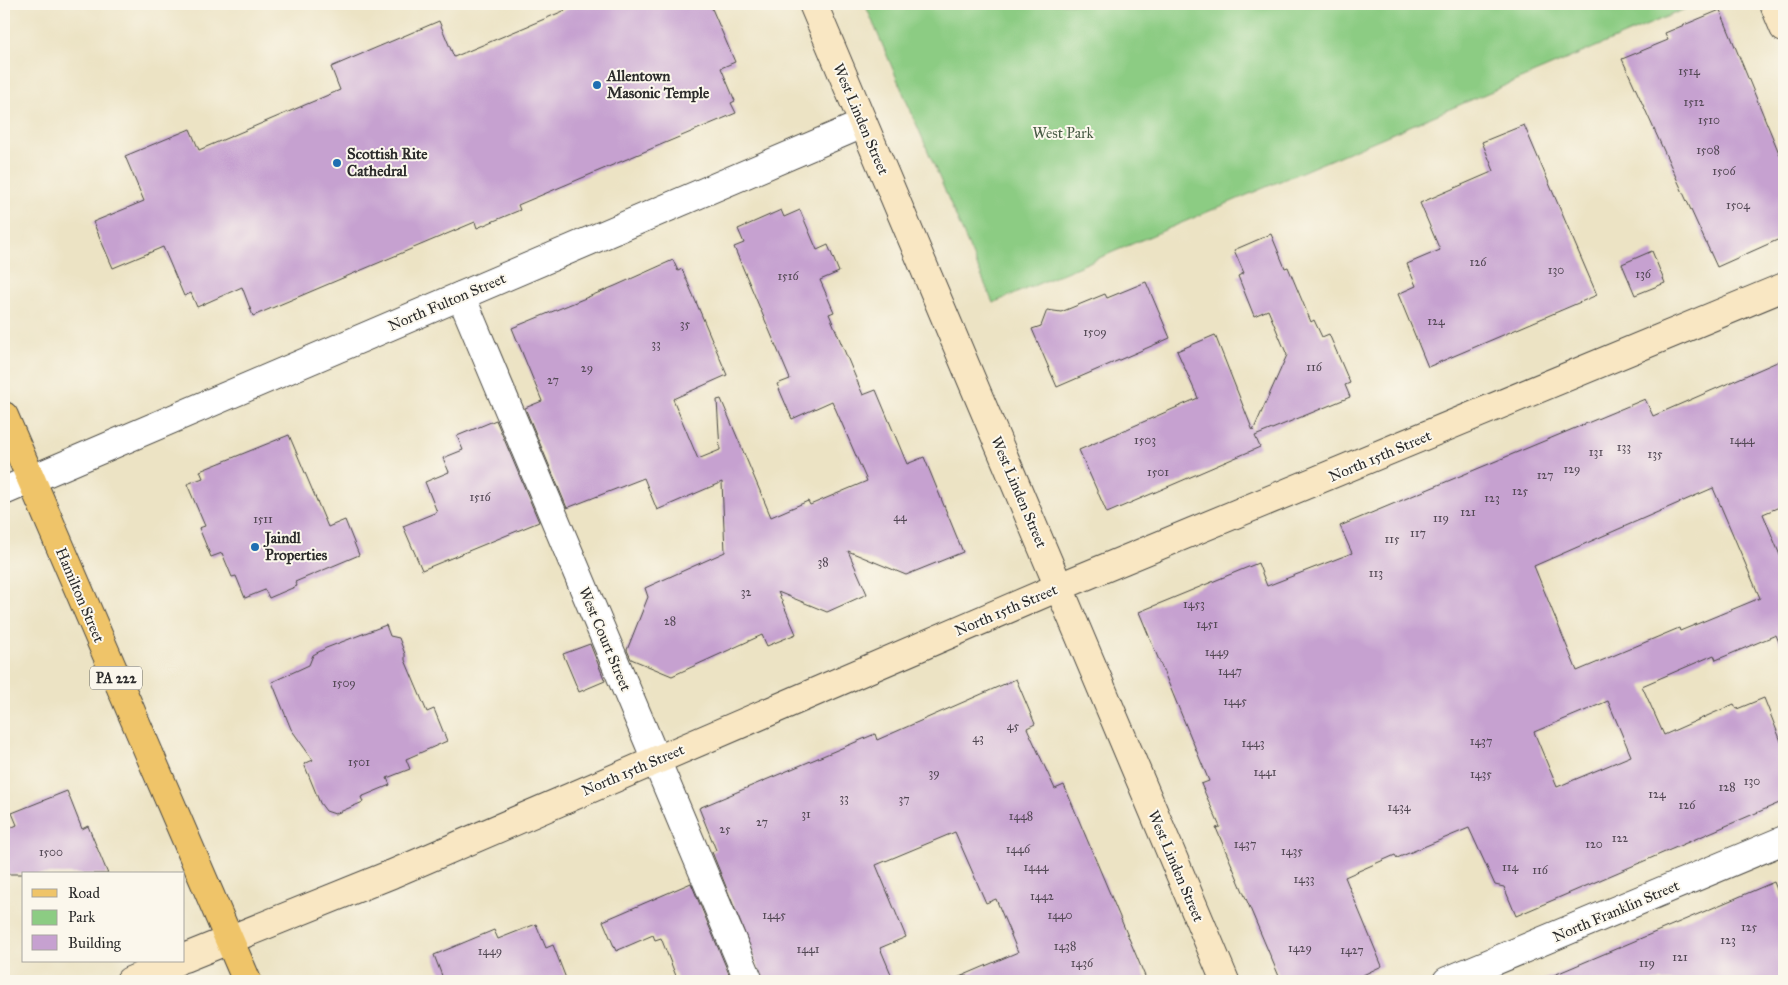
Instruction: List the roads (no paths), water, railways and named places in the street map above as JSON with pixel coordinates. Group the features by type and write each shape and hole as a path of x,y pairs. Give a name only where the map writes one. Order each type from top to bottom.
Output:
{"main road":[{"name":"West Linden Street","path":"813,4 1225,981"},
{"path":"1774,4 1784,28"},
{"name":"North 15th Street","path":"185,958 392,874 1059,587 1306,487 1784,287"},
{"name":"Hamilton Street","path":"4,416 229,939"},
{"name":"PA 222","path":"229,939 248,981"},
{"path":"130,981 175,962"}],"street":[{"name":"North Fulton Street","path":"4,491 863,124"},
{"name":"West Court Street","path":"460,296 749,981"},
{"name":"North Franklin Street","path":"1447,981 1784,840"}],"place":[{"name":"Allentown Masonic Temple","path":"597,85"},
{"name":"Scottish Rite Cathedral","path":"337,163"},
{"name":"Jaindl Properties","path":"255,547"}],"park label":[{"name":"West Park","path":"1063,133"}]}
